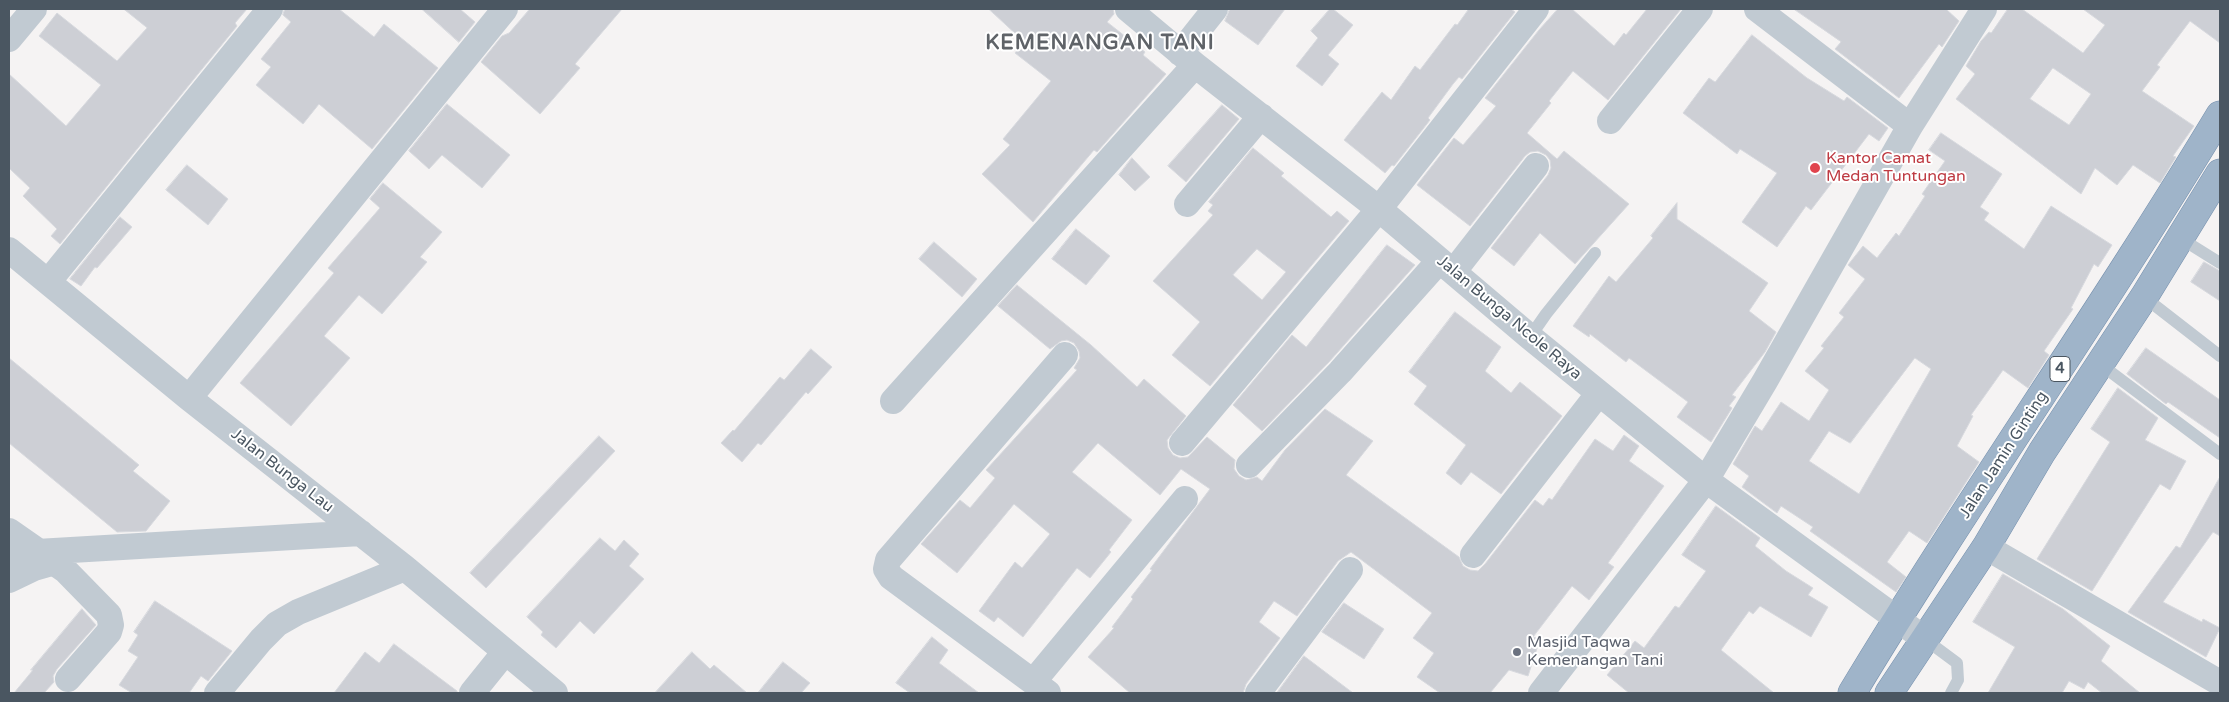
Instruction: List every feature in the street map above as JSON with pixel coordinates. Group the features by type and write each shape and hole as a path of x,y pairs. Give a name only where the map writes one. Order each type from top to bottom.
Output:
{"highway":[{"name":"Jalan Jamin Ginting","path":"1852,693 1896,620 2160,216 2220,115"},
{"name":"Jalan Jamin Ginting","path":"1889,693 1986,547 2042,452 2144,297 2220,173"}],"street":[{"path":"9,39 34,9"},
{"path":"48,282 270,9"},
{"path":"189,398 505,9"},
{"name":"Jalan Bunga Ncole Raya","path":"1128,9 1188,59 1379,209 1530,337 1706,480 1926,640"},
{"path":"893,401 1188,59 1216,9"},
{"path":"1182,443 1379,209 1536,9"},
{"path":"1610,120 1700,9"},
{"path":"1756,9 1910,126"},
{"path":"1541,693 1706,480 1910,126 1984,9"},
{"path":"1187,204 1261,116"},
{"path":"1249,465 1446,266 1536,166"},
{"name":"Jalan Bunga Lau","path":"9,250 189,398 405,568 555,693"},
{"path":"1065,355 888,560 886,569 891,577 1040,688 1185,499"},
{"path":"1473,554 1599,393"},
{"path":"9,531 65,570 108,615 111,625 109,632 68,679"},
{"path":"9,556 46,557 361,533"},
{"path":"1986,547 2220,683"},
{"path":"9,580 34,568 46,557"},
{"path":"217,693 261,640 277,624 298,612 405,568"},
{"path":"1258,693 1350,570"},
{"path":"472,693 505,652"}],"lane":[{"path":"2180,238 2220,263"},
{"path":"1530,337 1595,253"},
{"path":"2144,297 2220,356"},
{"path":"2100,364 2220,454"},
{"path":"1926,640 1957,663 1958,680 1951,693"}],"building":[{"path":"124,9 247,9 235,23 237,26 60,244 51,236 57,229 23,196 30,188 9,168 9,74 66,126 101,85 39,36 57,13 117,61 147,28"},
{"path":"285,9 339,9 374,37 384,24 438,68 372,149 319,104 303,124 256,85 271,67 261,59 291,22 283,15"},
{"path":"422,9 460,9 475,22 459,42"},
{"path":"530,9 622,9 575,64 580,68 540,114 481,62 502,36 509,33"},
{"path":"989,9 1113,9 1114,14 1107,22 1145,52 1143,55 1166,74 1097,152 1094,150 1033,222 982,174 1010,145 1003,139 1051,81 1015,53 1024,42"},
{"path":"1230,9 1285,9 1258,45 1225,21"},
{"path":"1330,9 1333,9 1353,25 1328,55 1339,64 1322,86 1296,66 1318,38 1311,31"},
{"path":"1469,9 1511,9 1515,12 1462,79 1459,77 1453,84 1428,118 1430,120 1394,166 1392,165 1385,173 1344,140 1382,92 1391,100 1415,66 1420,70 1455,24 1457,25"},
{"path":"1558,9 1572,9 1614,46 1624,33 1626,35 1647,9 1681,9 1608,100 1573,71 1527,133 1557,159 1564,151 1629,204 1575,264 1540,233 1514,266 1491,248 1548,175 1551,168 1550,160 1546,155 1538,151 1530,152 1525,156 1470,226 1417,185 1454,138 1463,145 1496,106 1485,98"},
{"path":"1794,9 1946,9 1959,21 1942,47 1939,44 1899,98 1835,49 1841,42"},
{"path":"2008,9 2022,9 2083,53 2105,25 2083,9 2220,9 2220,43 2190,21 2157,65 2160,67 2142,91 2194,126 2173,156 2176,157 2160,183 2133,165 2117,185 2095,168 2081,194 1956,99 1975,74 1966,66 1981,41 1989,32 1991,33","holes":["2053,68 2091,94 2069,125 2030,99"]},
{"path":"1752,35 1807,78 1844,101 1847,97 1888,128 1879,141 1869,134 1811,210 1806,206 1777,247 1742,222 1777,173 1740,149 1737,154 1683,113 1709,78 1715,82"},
{"path":"447,104 510,155 482,188 442,155 429,169 409,151"},
{"path":"1222,105 1239,119 1186,182 1168,166"},
{"path":"1941,133 2002,174 1980,207 1989,213 1984,220 2024,249 2051,206 2112,245 2098,267 2094,264 2071,308 2073,309 2044,351 2049,355 2028,388 2003,370 1971,415 1973,416 1957,446 1979,462 1927,543 1909,531 1887,562 1906,577 1896,592 1810,531 1813,527 1781,506 1777,513 1742,487 1749,476 1733,464 1755,426 1762,431 1781,402 1809,421 1829,390 1805,371 1824,348 1821,346 1844,317 1839,313 1865,279 1848,265 1863,246 1877,258 1896,233 1899,236 1925,196 1922,194 1945,161 1929,150","holes":["1915,358 1931,369 1859,494 1809,461 1829,431 1850,443"]},
{"path":"1253,148 1284,173 1281,176 1331,217 1337,211 1349,221 1210,386 1172,355 1200,322 1153,281 1213,215 1208,211 1213,205 1209,202","holes":["1257,249 1286,272 1262,300 1233,275"]},
{"path":"1132,158 1150,177 1135,191 1119,175"},
{"path":"187,165 228,199 208,225 166,190"},
{"path":"383,183 442,232 420,257 427,262 382,314 359,295 324,336 350,358 291,426 240,383 334,273 328,268 380,208 370,199"},
{"path":"1677,203 1677,219 1768,283 1749,311 1776,332 1765,352 1732,395 1736,397 1729,406 1732,408 1711,442 1677,417 1688,402 1629,358 1626,362 1590,334 1589,337 1573,326 1609,276 1616,282 1653,238 1651,236"},
{"path":"120,217 132,227 97,268 95,267 81,286 70,279"},
{"path":"1076,229 1110,256 1086,285 1052,259"},
{"path":"934,242 977,279 962,297 919,259"},
{"path":"1387,245 1415,265 1329,362 1262,431 1233,405 1292,335 1306,347"},
{"path":"2204,262 2220,271 2220,301 2191,282"},
{"path":"1017,285 1091,345 1137,387 1144,379 1186,416 1167,440 1168,448 1173,455 1180,458 1188,457 1207,437 1235,460 1234,469 1239,476 1246,480 1257,477 1262,481 1285,450 1325,409 1373,441 1346,475 1459,557 1463,566 1470,570 1478,571 1485,564 1535,500 1543,506 1549,498 1552,500 1595,439 1613,451 1624,435 1639,446 1629,461 1664,486 1608,563 1614,567 1589,600 1572,586 1533,637 1540,639 1528,676 1509,670 1490,693 1440,693 1417,677 1434,653 1413,638 1432,613 1351,552 1338,561 1297,616 1274,601 1259,622 1280,638 1246,684 1243,693 1130,693 1088,657 1114,628 1112,627 1133,599 1131,597 1152,570 1150,569 1210,489 1181,469 1160,495 1098,443 1072,472 1132,520 1109,550 1111,552 1090,578 1077,568 1023,637 998,617 994,622 979,611 1015,562 1022,568 1050,534 1014,504 957,573 921,544 960,500 970,508 995,478 986,470 1077,370 1074,368 1080,358 1079,351 1074,343 1067,340 1061,341 1050,349 998,306"},
{"path":"1455,312 1501,347 1485,371 1511,393 1520,382 1562,416 1501,494 1471,472 1461,485 1446,473 1466,445 1414,404 1427,386 1409,372"},
{"path":"2146,348 2220,400 2220,438 2168,402 2166,404 2127,374"},
{"path":"811,349 832,367 808,394 806,392 761,445 758,443 742,462 721,443 734,431 780,377 784,380"},
{"path":"9,358 139,465 133,471 170,501 146,531 117,532 9,443"},
{"path":"2118,388 2158,418 2145,440 2186,461 2170,490 2160,484 2092,591 2037,559 2110,442 2091,429"},
{"path":"599,436 615,451 486,588 470,573"},
{"path":"2220,477 2220,536 2213,532 2163,602 2202,622 2203,619 2220,628 2206,657 2128,612 2176,546 2180,548"},
{"path":"1716,506 1760,538 1755,546 1786,571 1813,588 1808,595 1828,607 1811,637 1760,606 1753,614 1749,611 1721,650 1774,693 1629,693 1607,675 1635,641 1644,648 1675,606 1679,608 1706,571 1682,555"},
{"path":"600,538 615,551 624,540 639,554 629,566 644,579 594,634 580,621 556,648 541,635 543,632 527,617"},
{"path":"2003,574 2063,609 2110,646 2101,661 2140,693 2102,693 2088,682 2084,689 2069,681 2062,693 1988,693 2015,647 1973,622"},
{"path":"155,601 232,651 208,681 201,676 189,693 132,693 119,685 138,657 128,651 138,635 134,632"},
{"path":"1344,603 1384,629 1364,659 1322,632"},
{"path":"82,609 96,625 57,669 53,676 54,682 44,693 14,693 33,670 31,670"},
{"path":"932,637 948,650 939,663 979,693 910,693 896,683"},
{"path":"394,644 457,691 457,693 334,693 365,652 379,663"},
{"path":"692,652 710,669 714,665 747,693 655,693"},
{"path":"1304,656 1353,693 1277,693"},
{"path":"783,662 810,683 801,693 758,693"}],"place":[{"name":"Kantor Camat Medan Tuntungan","path":"1815,168"},
{"name":"Masjid Taqwa Kemenangan Tani","path":"1517,652"}],"district":[{"name":"KEMENANGAN TANI","path":"1100,43"}]}
